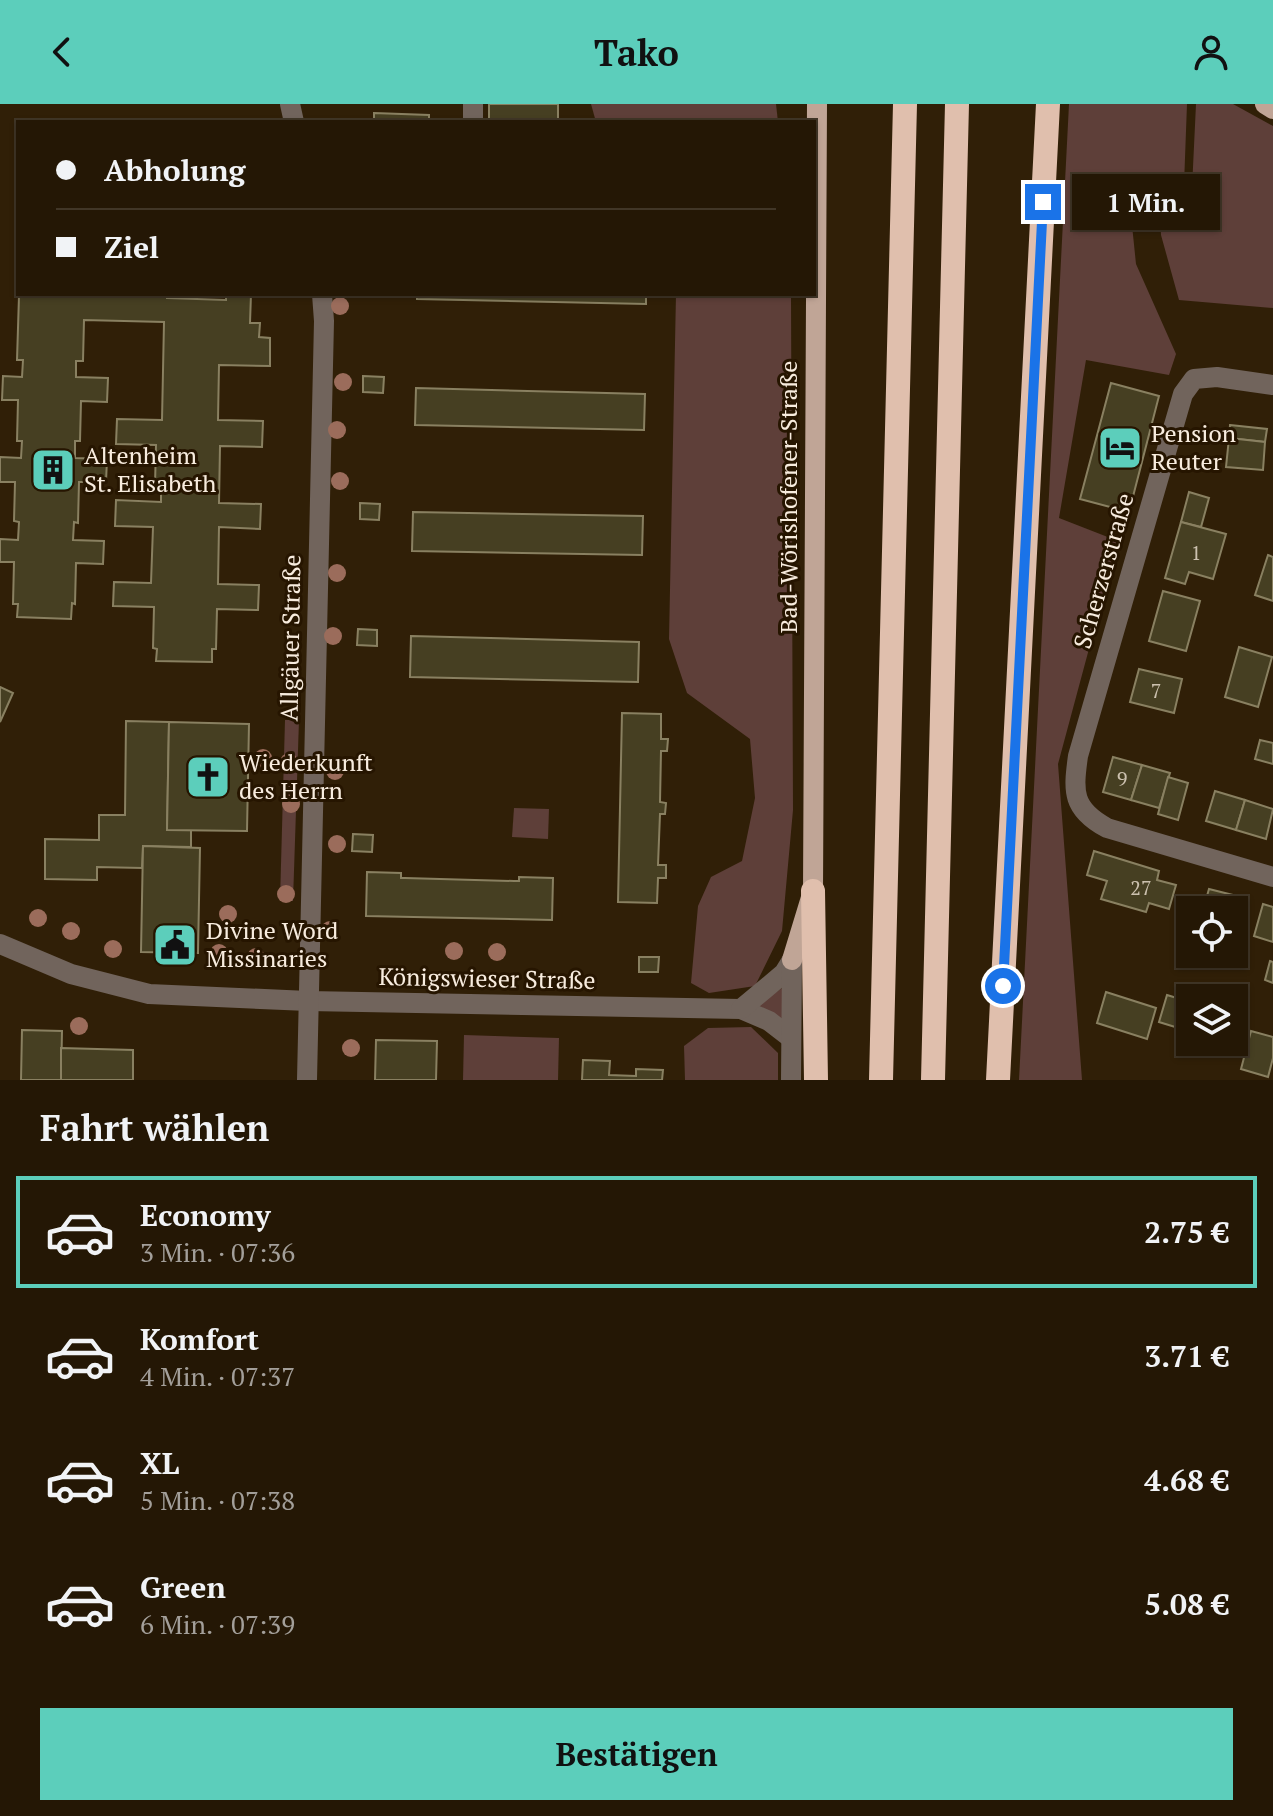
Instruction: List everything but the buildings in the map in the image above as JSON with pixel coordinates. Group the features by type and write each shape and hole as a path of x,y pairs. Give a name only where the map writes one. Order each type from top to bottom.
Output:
{"highway":[{"path":"881,1080 905,104"},
{"path":"933,1080 957,104"},
{"path":"998,1080 1048,104"},
{"path":"813,891 816,1080"}],"main road":[{"name":"Bad-Wörishofener-Straße","path":"792,960 813,891 817,104"},
{"path":"1265,104 1273,109"}],"street":[{"name":"Allgäuer Straße","path":"307,1080 322,296"},
{"name":"Scherzerstraße","path":"1273,385 1217,377 1194,379 1183,394 1078,756 1074,782 1082,810 1107,828 1273,877"},
{"name":"Königswieser Straße","path":"0,944 71,974 149,994 308,1001 738,1009 769,1021 791,1038"},
{"path":"738,1009 784,973 792,960"},
{"path":"791,1080 792,960"}],"shaded area":[{"path":"591,104 776,104 778,120 595,120"},
{"path":"1069,104 1187,104 1184,185 1128,186 1136,264 1176,354 1169,375 1086,360 1059,518 1118,541 1058,764 1082,1080 1019,1080"},
{"path":"1196,104 1233,104 1273,126 1273,308 1179,300 1161,235 1159,192 1192,188"},
{"path":"676,296 791,296 793,810 782,931 755,986 709,993 691,983 698,906 711,877 742,861 755,798 750,739 687,693 669,639"},
{"path":"285,720 299,720 293,901 280,901"},
{"path":"514,808 549,809 548,839 512,837"},
{"path":"782,988 782,1021 755,1007"},
{"path":"751,1027 778,1053 778,1080 685,1080 684,1046 708,1028"},
{"path":"464,1035 559,1038 558,1080 463,1080"}],"place":[{"name":"Pension Reuter","path":"1120,448"},
{"name":"Altenheim St. Elisabeth","path":"53,470"},
{"name":"Wiederkunft des Herrn","path":"208,777"},
{"name":"Divine Word Missinaries","path":"175,945"}],"route":[{"path":"1003,986 1043,202"}]}
